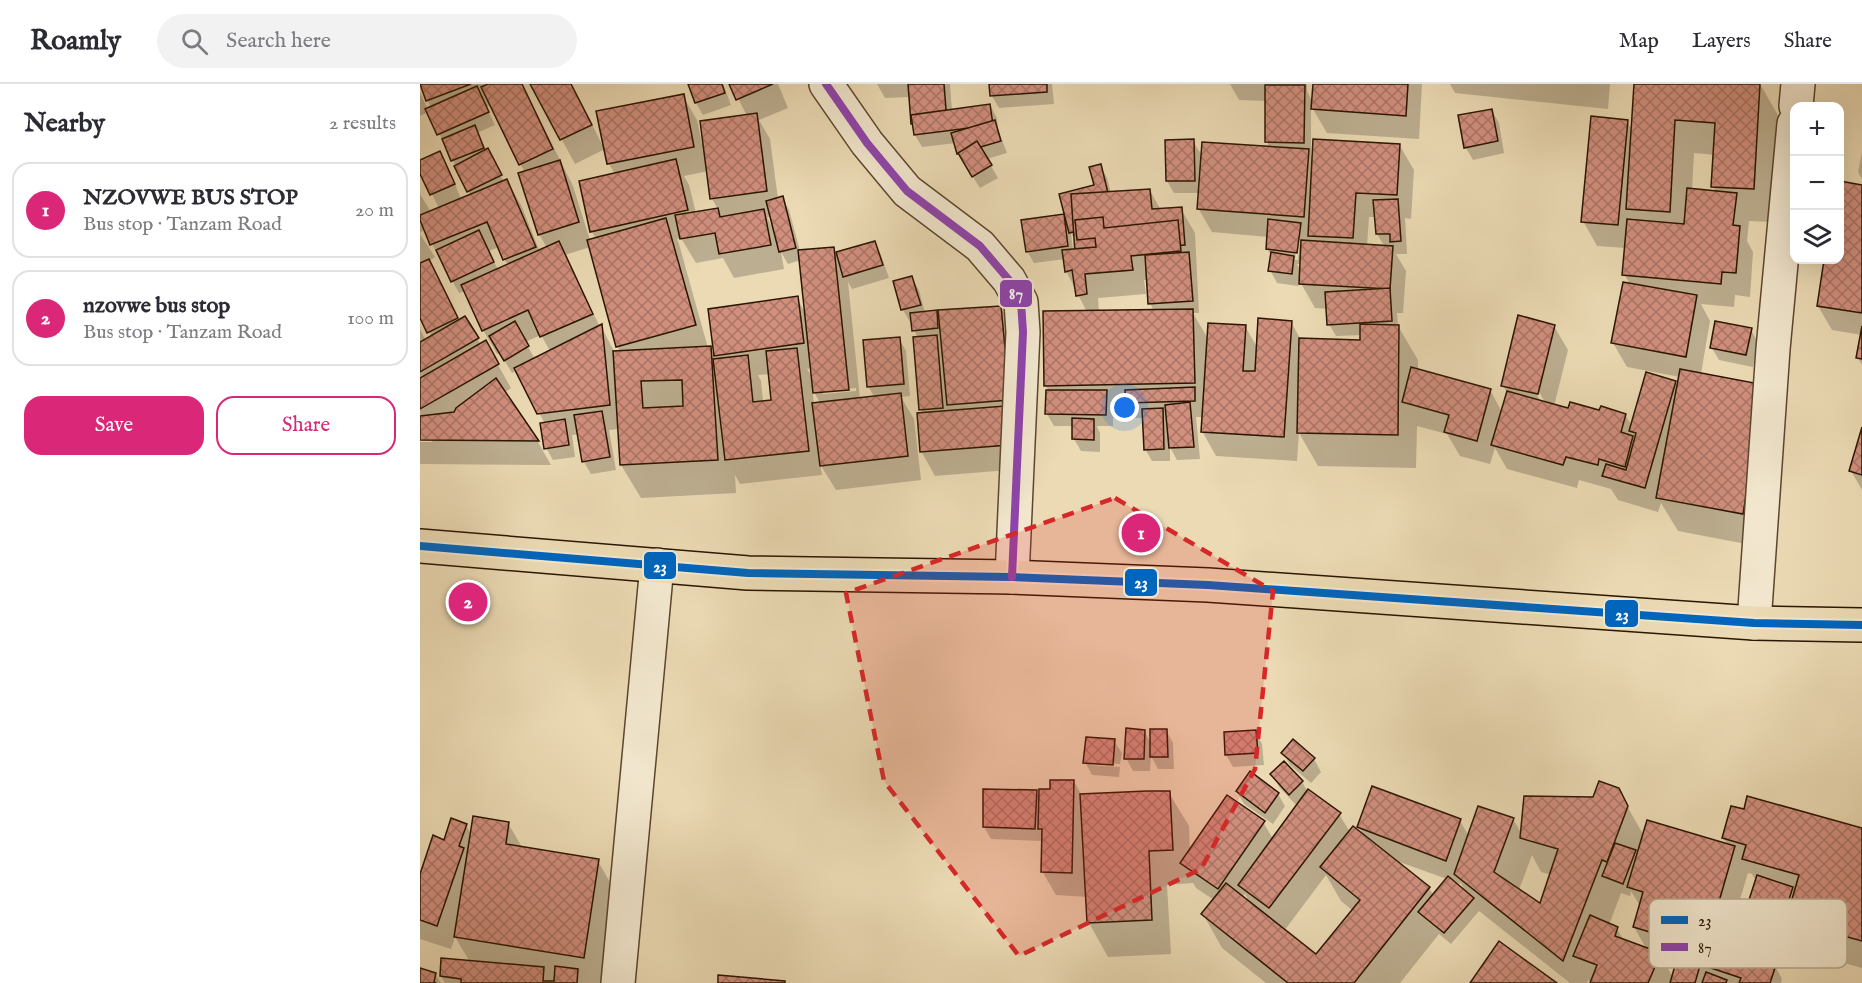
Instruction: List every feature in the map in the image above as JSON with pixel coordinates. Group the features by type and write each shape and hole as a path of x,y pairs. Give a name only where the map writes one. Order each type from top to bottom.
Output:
{"highway":[{"path":"420,546 748,573 1012,577 1208,585 1754,623 1862,626"}],"street":[{"path":"826,84 867,143 907,191 980,246 1009,280 1021,302 1023,332 1012,577"},
{"path":"1796,102 1798,84"},
{"path":"1754,623 1773,349 1791,156"},
{"path":"618,983 657,565"}],"highlighted area":[{"path":"1115,498 1273,591 1255,769 1201,869 1019,956 884,781 846,593"}],"building":[{"path":"420,84 471,84 426,101"},
{"path":"488,84 522,84 553,149 519,165 481,87"},
{"path":"530,84 571,84 592,125 560,140"},
{"path":"688,84 722,84 725,93 695,103"},
{"path":"729,84 773,84 736,100"},
{"path":"908,84 944,84 947,122 911,124"},
{"path":"989,84 1047,84 1047,92 990,96"},
{"path":"1313,84 1408,84 1406,116 1311,109"},
{"path":"1634,84 1760,84 1754,189 1711,187 1715,123 1675,120 1670,212 1626,209"},
{"path":"1265,85 1305,85 1304,143 1265,142"},
{"path":"477,86 489,112 437,135 425,109"},
{"path":"684,94 694,147 607,164 596,111"},
{"path":"990,104 993,125 914,135 911,115"},
{"path":"1492,109 1498,141 1464,148 1458,115"},
{"path":"757,113 767,191 710,199 700,121"},
{"path":"1591,116 1628,120 1618,225 1581,222"},
{"path":"995,120 1001,141 957,154 951,133"},
{"path":"475,125 484,148 451,161 442,139"},
{"path":"1194,139 1195,181 1166,181 1165,140"},
{"path":"1313,139 1400,144 1397,195 1356,193 1353,238 1308,236"},
{"path":"977,141 992,165 972,177 958,153"},
{"path":"1202,142 1309,149 1304,217 1197,209"},
{"path":"488,148 502,175 467,192 454,166"},
{"path":"440,151 455,184 430,195 420,174 420,160"},
{"path":"676,159 688,210 590,232 579,181"},
{"path":"560,160 579,222 538,235 518,173"},
{"path":"1101,164 1115,222 1069,233 1059,194 1094,185 1089,167"},
{"path":"507,179 536,247 503,260 487,222 430,245 420,215"},
{"path":"1844,182 1862,185 1862,313 1817,306 1823,264 1844,264"},
{"path":"1687,188 1737,193 1733,225 1740,226 1736,273 1722,272 1721,284 1622,275 1627,219 1684,224"},
{"path":"1150,189 1152,209 1182,207 1185,245 1075,253 1071,194"},
{"path":"783,196 796,248 779,252 766,201"},
{"path":"1398,199 1401,241 1390,242 1390,234 1376,234 1373,200"},
{"path":"718,208 720,217 764,209 771,245 719,254 715,233 680,239 675,215"},
{"path":"1064,214 1068,246 1026,252 1021,220"},
{"path":"1103,217 1104,228 1178,220 1181,251 1131,256 1133,270 1085,274 1087,294 1076,296 1072,270 1065,272 1062,250 1096,247 1095,238 1077,240 1075,220"},
{"path":"666,218 696,325 616,347 587,240"},
{"path":"1268,219 1301,223 1297,253 1266,249"},
{"path":"479,230 494,262 451,282 436,250"},
{"path":"1301,240 1393,246 1390,289 1299,284"},
{"path":"559,241 593,314 540,337 528,310 482,331 461,285"},
{"path":"875,241 883,265 843,277 836,252"},
{"path":"834,247 849,390 813,393 798,250"},
{"path":"1189,252 1193,301 1148,304 1145,255"},
{"path":"1271,252 1294,256 1292,274 1268,271"},
{"path":"429,259 458,318 427,333 420,318 420,263"},
{"path":"912,276 921,305 901,310 893,281"},
{"path":"1623,282 1697,295 1686,357 1611,343"},
{"path":"1390,288 1392,321 1327,325 1325,292"},
{"path":"798,296 804,343 714,356 708,309"},
{"path":"1001,306 1010,400 947,405 938,310"},
{"path":"1193,309 1195,383 1044,386 1043,311"},
{"path":"937,310 938,328 912,331 910,313"},
{"path":"1518,315 1555,325 1538,394 1501,386"},
{"path":"465,316 479,338 420,372 420,342"},
{"path":"1258,318 1292,321 1284,437 1201,432 1208,323 1246,325 1243,371 1255,371"},
{"path":"515,321 529,346 504,361 489,336"},
{"path":"1715,321 1752,328 1746,355 1710,348"},
{"path":"602,324 610,405 537,414 514,368"},
{"path":"1360,324 1399,325 1398,435 1297,433 1299,338 1360,340"},
{"path":"1862,326 1862,359 1856,358"},
{"path":"937,335 943,408 919,410 913,337"},
{"path":"900,337 904,384 867,387 863,340"},
{"path":"486,340 499,364 420,409 420,378"},
{"path":"711,346 718,460 620,465 613,351","holes":["682,380 683,406 643,408 641,381"]},
{"path":"797,348 809,451 725,460 713,359 748,355 753,402 771,400 766,351"},
{"path":"1411,367 1491,389 1477,441 1444,432 1449,415 1402,402"},
{"path":"1680,369 1765,385 1743,514 1656,498"},
{"path":"1646,372 1676,381 1645,488 1602,476 1606,464 1626,470 1636,433 1629,431"},
{"path":"496,378 539,441 420,440 420,416 454,412 456,408"},
{"path":"1195,387 1195,401 1126,403 1125,390"},
{"path":"1046,390 1107,390 1106,415 1045,414"},
{"path":"1507,391 1568,408 1570,402 1599,410 1601,406 1626,414 1621,432 1633,436 1625,467 1599,459 1598,465 1566,457 1563,465 1491,445"},
{"path":"901,393 908,456 820,466 812,403"},
{"path":"1190,402 1194,447 1169,448 1165,405"},
{"path":"1005,406 1009,445 920,452 917,413"},
{"path":"1163,408 1164,449 1144,450 1142,409"},
{"path":"602,411 610,457 582,462 574,415"},
{"path":"1072,418 1094,419 1094,440 1072,439"},
{"path":"565,419 569,445 544,449 540,423"},
{"path":"1862,427 1862,475 1849,471"},
{"path":"1126,728 1145,730 1144,759 1124,759"},
{"path":"1150,729 1167,729 1168,757 1150,757"},
{"path":"1256,730 1258,753 1225,755 1224,732"},
{"path":"1086,737 1115,739 1113,765 1083,763"},
{"path":"1293,739 1315,758 1303,771 1281,753"},
{"path":"1284,761 1303,781 1289,795 1270,774"},
{"path":"1250,771 1279,793 1265,813 1236,791"},
{"path":"1050,780 1074,780 1072,873 1041,872 1042,829 1038,829 1039,789 1050,789"},
{"path":"1599,781 1619,788 1628,806 1607,862 1602,860 1563,961 1454,874 1478,806 1514,818 1494,872 1540,903 1558,849 1520,838 1524,796 1593,797"},
{"path":"1372,786 1461,819 1446,861 1357,827"},
{"path":"983,789 1037,790 1035,829 983,827"},
{"path":"1308,789 1341,813 1269,908 1238,885"},
{"path":"1170,791 1173,850 1149,851 1152,920 1087,923 1080,794"},
{"path":"1227,795 1265,821 1218,889 1180,863"},
{"path":"1747,796 1862,828 1862,941 1847,937 1847,899 1792,899 1799,875 1742,859 1746,845 1722,838 1731,806 1744,809"},
{"path":"473,816 509,822 506,844 599,859 584,958 454,937"},
{"path":"451,818 467,824 459,846 464,848 437,926 420,920 420,874 433,835 444,840"},
{"path":"1647,820 1735,846 1720,899 1649,899 1649,932 1633,927 1643,892 1627,887"},
{"path":"1353,826 1430,887 1354,983 1288,983 1201,914 1226,883 1316,954 1360,900 1320,867"},
{"path":"1615,843 1636,850 1623,884 1602,876"},
{"path":"1757,875 1793,887 1789,899 1749,899"},
{"path":"1448,876 1474,898 1444,933 1418,912"},
{"path":"1590,915 1618,927 1615,936 1649,949 1649,968 1654,968 1648,983 1590,983 1597,965 1573,956"},
{"path":"1499,941 1557,983 1470,983"},
{"path":"441,958 544,967 543,981 554,981 555,966 578,969 577,983 461,983 461,979 440,976"},
{"path":"420,968 436,973 434,982 436,983 420,983"},
{"path":"1674,968 1699,968 1695,983 1670,983"},
{"path":"1711,968 1775,968 1770,983 1739,983 1741,978"},
{"path":"1706,972 1727,980 1726,983 1702,983"},
{"path":"718,975 785,981 785,983 718,983"}],"transit line":[{"name":"87","path":"826,84 867,143 907,191 980,246 1009,280 1021,302 1023,332 1012,577"},
{"name":"23","path":"420,546 748,573 1012,577 1208,585 1754,623 1862,625"}],"place":[{"name":"NZOVWE BUS STOP","path":"1141,533"},
{"name":"nzovwe bus stop","path":"468,602"}]}
